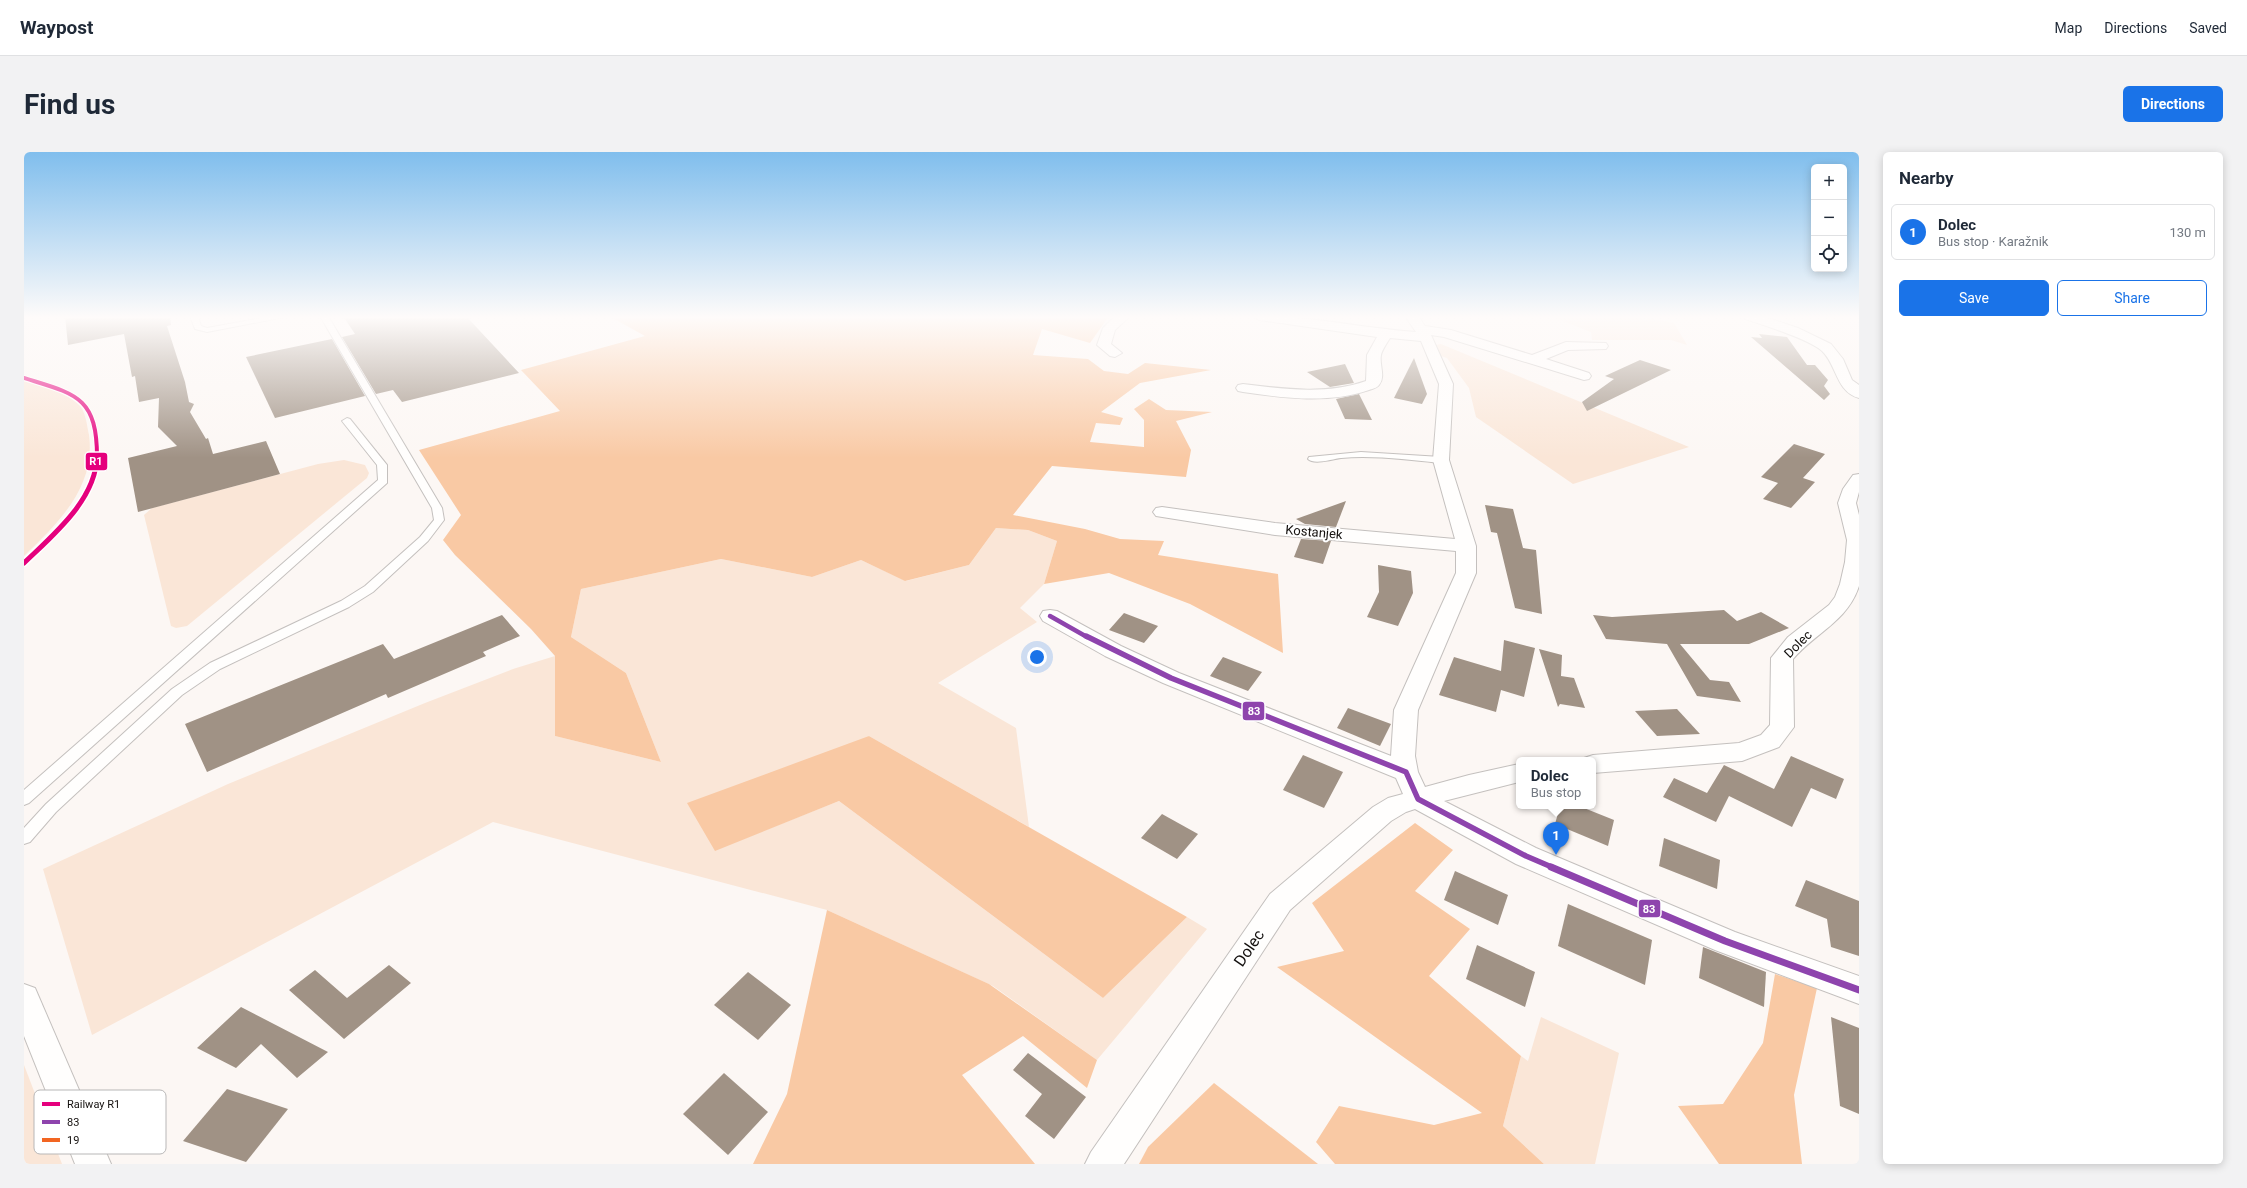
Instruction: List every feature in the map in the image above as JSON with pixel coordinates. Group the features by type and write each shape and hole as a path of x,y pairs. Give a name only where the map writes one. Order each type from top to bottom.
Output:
{"street":[{"path":"1243,388 1297,394 1361,389 1372,384 1375,376 1374,363"},
{"path":"1436,363 1446,384 1441,460 1466,546 1466,573 1406,710 1403,756 1406,772 1418,799 1526,856 1725,940 1859,990"},
{"path":"1542,363 1584,376"},
{"path":"1838,363 1846,382 1859,393"},
{"name":"Dolec","path":"1596,764 1742,752 1770,741 1782,727 1782,658 1795,643 1825,619 1844,599 1851,580 1856,540 1846,505 1848,492 1859,479"},
{"name":"Kostanjek","path":"1162,512 1275,529 1466,546"},
{"path":"1050,616 1113,652 1171,678 1406,772"},
{"name":"Dolec","path":"1103,1164 1280,902 1382,814 1397,805 1468,784 1516,774"},
{"path":"24,998 62,1090"},
{"path":"89,1154 93,1164"}],"lane":[{"path":"24,838 51,808 177,692 215,666 345,604 369,589 424,538 439,520 433,502 352,363"},
{"path":"24,799 383,481 382,465 347,421"},
{"path":"1313,459 1329,456 1360,454 1441,460"}],"shaded area":[{"path":"546,363 1094,363 1104,371 1128,374 1145,363 1147,363 1211,370 1140,383 1101,412 1123,418 1120,425 1096,423 1090,442 1144,447 1144,420 1134,409 1149,399 1166,410 1212,412 1176,421 1191,450 1186,477 1052,466 1013,515 1085,529 1120,539 1164,541 1158,555 1278,574 1283,653 1190,604 1109,573 1044,584 1057,541 1028,530 996,528 969,565 905,581 861,560 812,577 721,559 581,589 571,637 626,673 661,762 555,736 555,656 531,629 455,555 443,540 461,515 419,450 560,411 521,370"},
{"path":"1451,363 1487,363 1689,447 1573,484 1476,417 1469,388"},
{"path":"24,381 68,397 80,406 84,412 87,424 90,454 87,471 72,503 61,517 24,556"},
{"path":"344,460 365,465 369,473 367,478 187,626 176,628 171,626 144,515 152,508 318,464"},
{"path":"996,528 1028,530 1057,541 1044,584 1020,608 1037,622 938,683 1016,728 1029,827 869,736 715,850 839,801 1103,998 1187,917 1207,929 1097,1060 993,986 827,910 493,822 92,1035 43,869 228,784 425,703 513,669 555,656 555,736 661,762 626,673 571,637 581,589 721,559 812,577 861,560 906,581 969,565"},
{"path":"869,736 1187,917 1103,998 839,801 715,851 687,803"},
{"path":"1415,823 1453,850 1415,891 1470,929 1429,976 1521,1056 1503,1126 1544,1164 1335,1164 1316,1142 1339,1106 1434,1125 1482,1113 1277,967 1344,951 1312,903"},
{"path":"827,910 989,984 1097,1060 1087,1088 1023,1036 962,1075 1035,1164 753,1164 787,1094"},
{"path":"1775,974 1817,988 1794,1095 1802,1164 1719,1164 1678,1106 1723,1104 1763,1043"},
{"path":"1541,1017 1619,1053 1595,1164 1544,1164 1503,1126 1521,1056 1528,1061"},
{"path":"24,1065 34,1091 34,1154 58,1154 62,1164 24,1164"},
{"path":"1214,1083 1318,1164 1139,1164 1148,1147"}],"building":[{"path":"129,363 179,363 189,402 194,404 190,412 206,439 208,438 213,454 266,441 280,474 138,512 128,458 177,446 158,427 159,398 139,402 135,376 132,377"},
{"path":"249,363 346,363 365,396 275,418"},
{"path":"358,363 510,363 519,373 402,402 393,390 376,394"},
{"path":"1411,363 1416,363 1427,394 1422,404 1394,398"},
{"path":"1633,363 1650,363 1671,370 1587,411 1582,402 1614,379 1605,376"},
{"path":"1781,363 1806,363 1807,365 1815,365 1828,380 1824,386 1830,394 1824,400"},
{"path":"1345,364 1354,383 1330,387 1307,372"},
{"path":"1359,394 1372,420 1345,419 1336,399"},
{"path":"1794,444 1825,454 1803,478 1815,482 1791,508 1763,499 1778,483 1761,477"},
{"path":"1346,501 1336,527 1305,524 1296,519"},
{"path":"1485,505 1513,509 1523,548 1536,550 1542,614 1515,608 1497,533 1491,532"},
{"path":"1301,539 1331,541 1323,564 1294,557"},
{"path":"1378,565 1411,571 1413,593 1398,626 1367,617 1379,592"},
{"path":"1724,610 1737,621 1761,612 1789,628 1749,644 1680,644 1710,680 1729,682 1741,702 1697,696 1667,644 1606,639 1593,615 1612,617"},
{"path":"1124,613 1158,626 1144,643 1109,630"},
{"path":"502,615 520,636 483,652 486,656 388,698 386,694 207,772 185,724 383,644 394,659"},
{"path":"1504,640 1535,648 1524,697 1501,690 1496,712 1439,695 1454,657 1501,671"},
{"path":"1539,649 1562,655 1561,676 1574,678 1585,708 1560,704 1558,707"},
{"path":"1223,657 1262,672 1248,691 1210,676"},
{"path":"1348,708 1391,724 1380,746 1337,728"},
{"path":"1677,709 1700,734 1657,736 1635,711"},
{"path":"1303,755 1343,772 1324,808 1283,790"},
{"path":"1791,756 1844,779 1836,799 1811,788 1792,827 1729,796 1716,822 1663,797 1674,778 1707,793 1724,765 1774,789"},
{"path":"1559,809 1586,809 1614,820 1608,846 1555,824"},
{"path":"1162,814 1198,834 1177,859 1141,838"},
{"path":"1664,838 1720,860 1717,889 1659,866"},
{"path":"1455,871 1508,895 1498,925 1444,900"},
{"path":"1806,880 1859,901 1859,956 1831,947 1827,919 1795,906"},
{"path":"1568,904 1652,940 1645,985 1558,946"},
{"path":"1477,945 1535,972 1525,1007 1466,979"},
{"path":"1703,947 1766,972 1764,1007 1699,978"},
{"path":"389,965 411,983 344,1039 289,990 315,970 347,998"},
{"path":"748,972 791,1005 758,1040 714,1005"},
{"path":"241,1007 328,1052 297,1078 261,1044 236,1068 197,1048"},
{"path":"1831,1017 1859,1028 1859,1114 1840,1106"},
{"path":"1028,1053 1086,1097 1054,1139 1025,1116 1042,1094 1013,1070"},
{"path":"724,1073 768,1112 728,1155 683,1114"},
{"path":"227,1089 288,1109 246,1162 183,1141"}],"rail line":[{"name":"R1","path":"24,378 59,389 83,403 89,410 92,417 97,439 97,459 93,477 86,493 64,523 24,563"}],"transit line":[{"name":"83","path":"1050,616 1113,651 1171,678 1406,772 1418,799 1526,856 1725,941 1859,990"}],"place":[{"name":"Dolec","path":"1556,855"}]}
